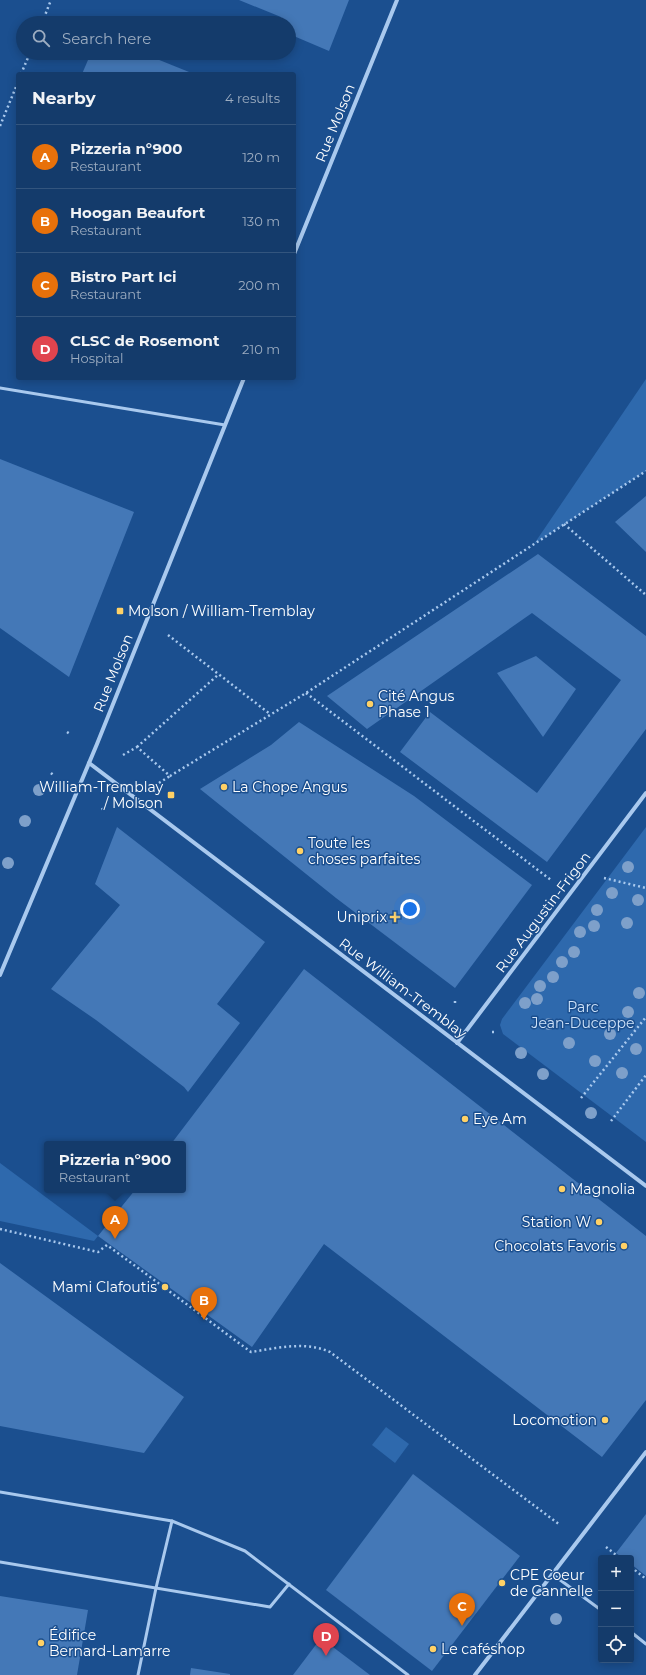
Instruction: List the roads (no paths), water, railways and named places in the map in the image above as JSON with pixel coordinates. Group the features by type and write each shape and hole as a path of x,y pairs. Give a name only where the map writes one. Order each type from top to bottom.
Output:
{"street":[{"name":"Rue Molson","path":"296,249 397,0"},
{"name":"Rue Molson","path":"0,975 89,763 243,380"},
{"name":"Rue William-Tremblay","path":"89,763 646,1186"},
{"name":"Rue Augustin-Frigon","path":"457,1043 646,794"},
{"path":"475,1675 646,1452"}],"lane":[{"path":"0,388 225,425"},
{"path":"0,1492 172,1521 246,1551 408,1675"},
{"path":"138,1675 172,1521"},
{"path":"0,1562 270,1607 289,1584"},
{"path":"552,1574 598,1608"},
{"path":"634,1634 646,1644"}],"place":[{"name":"Molson / William-Tremblay","path":"120,611"},
{"name":"Cité Angus Phase 1","path":"370,704"},
{"name":"La Chope Angus","path":"224,787"},
{"name":"William-Tremblay / Molson","path":"171,795"},
{"name":"Toute les choses parfaites","path":"300,851"},
{"name":"Uniprix","path":"395,917"},
{"name":"Eye Am","path":"465,1119"},
{"name":"Magnolia","path":"562,1189"},
{"name":"Station W","path":"599,1222"},
{"name":"Pizzeria n°900","path":"115,1239"},
{"name":"Chocolats Favoris","path":"624,1246"},
{"name":"Mami Clafoutis","path":"165,1287"},
{"name":"Hoogan Beaufort","path":"204,1320"},
{"name":"Locomotion","path":"605,1420"},
{"name":"CPE Coeur de Cannelle","path":"502,1583"},
{"name":"Bistro Part Ici","path":"462,1626"},
{"name":"Édifice Bernard-Lamarre","path":"41,1643"},
{"name":"Le caféshop","path":"433,1649"},
{"name":"CLSC de Rosemont","path":"326,1656"}],"park label":[{"name":"Parc Jean-Duceppe","path":"583,1016"}]}
